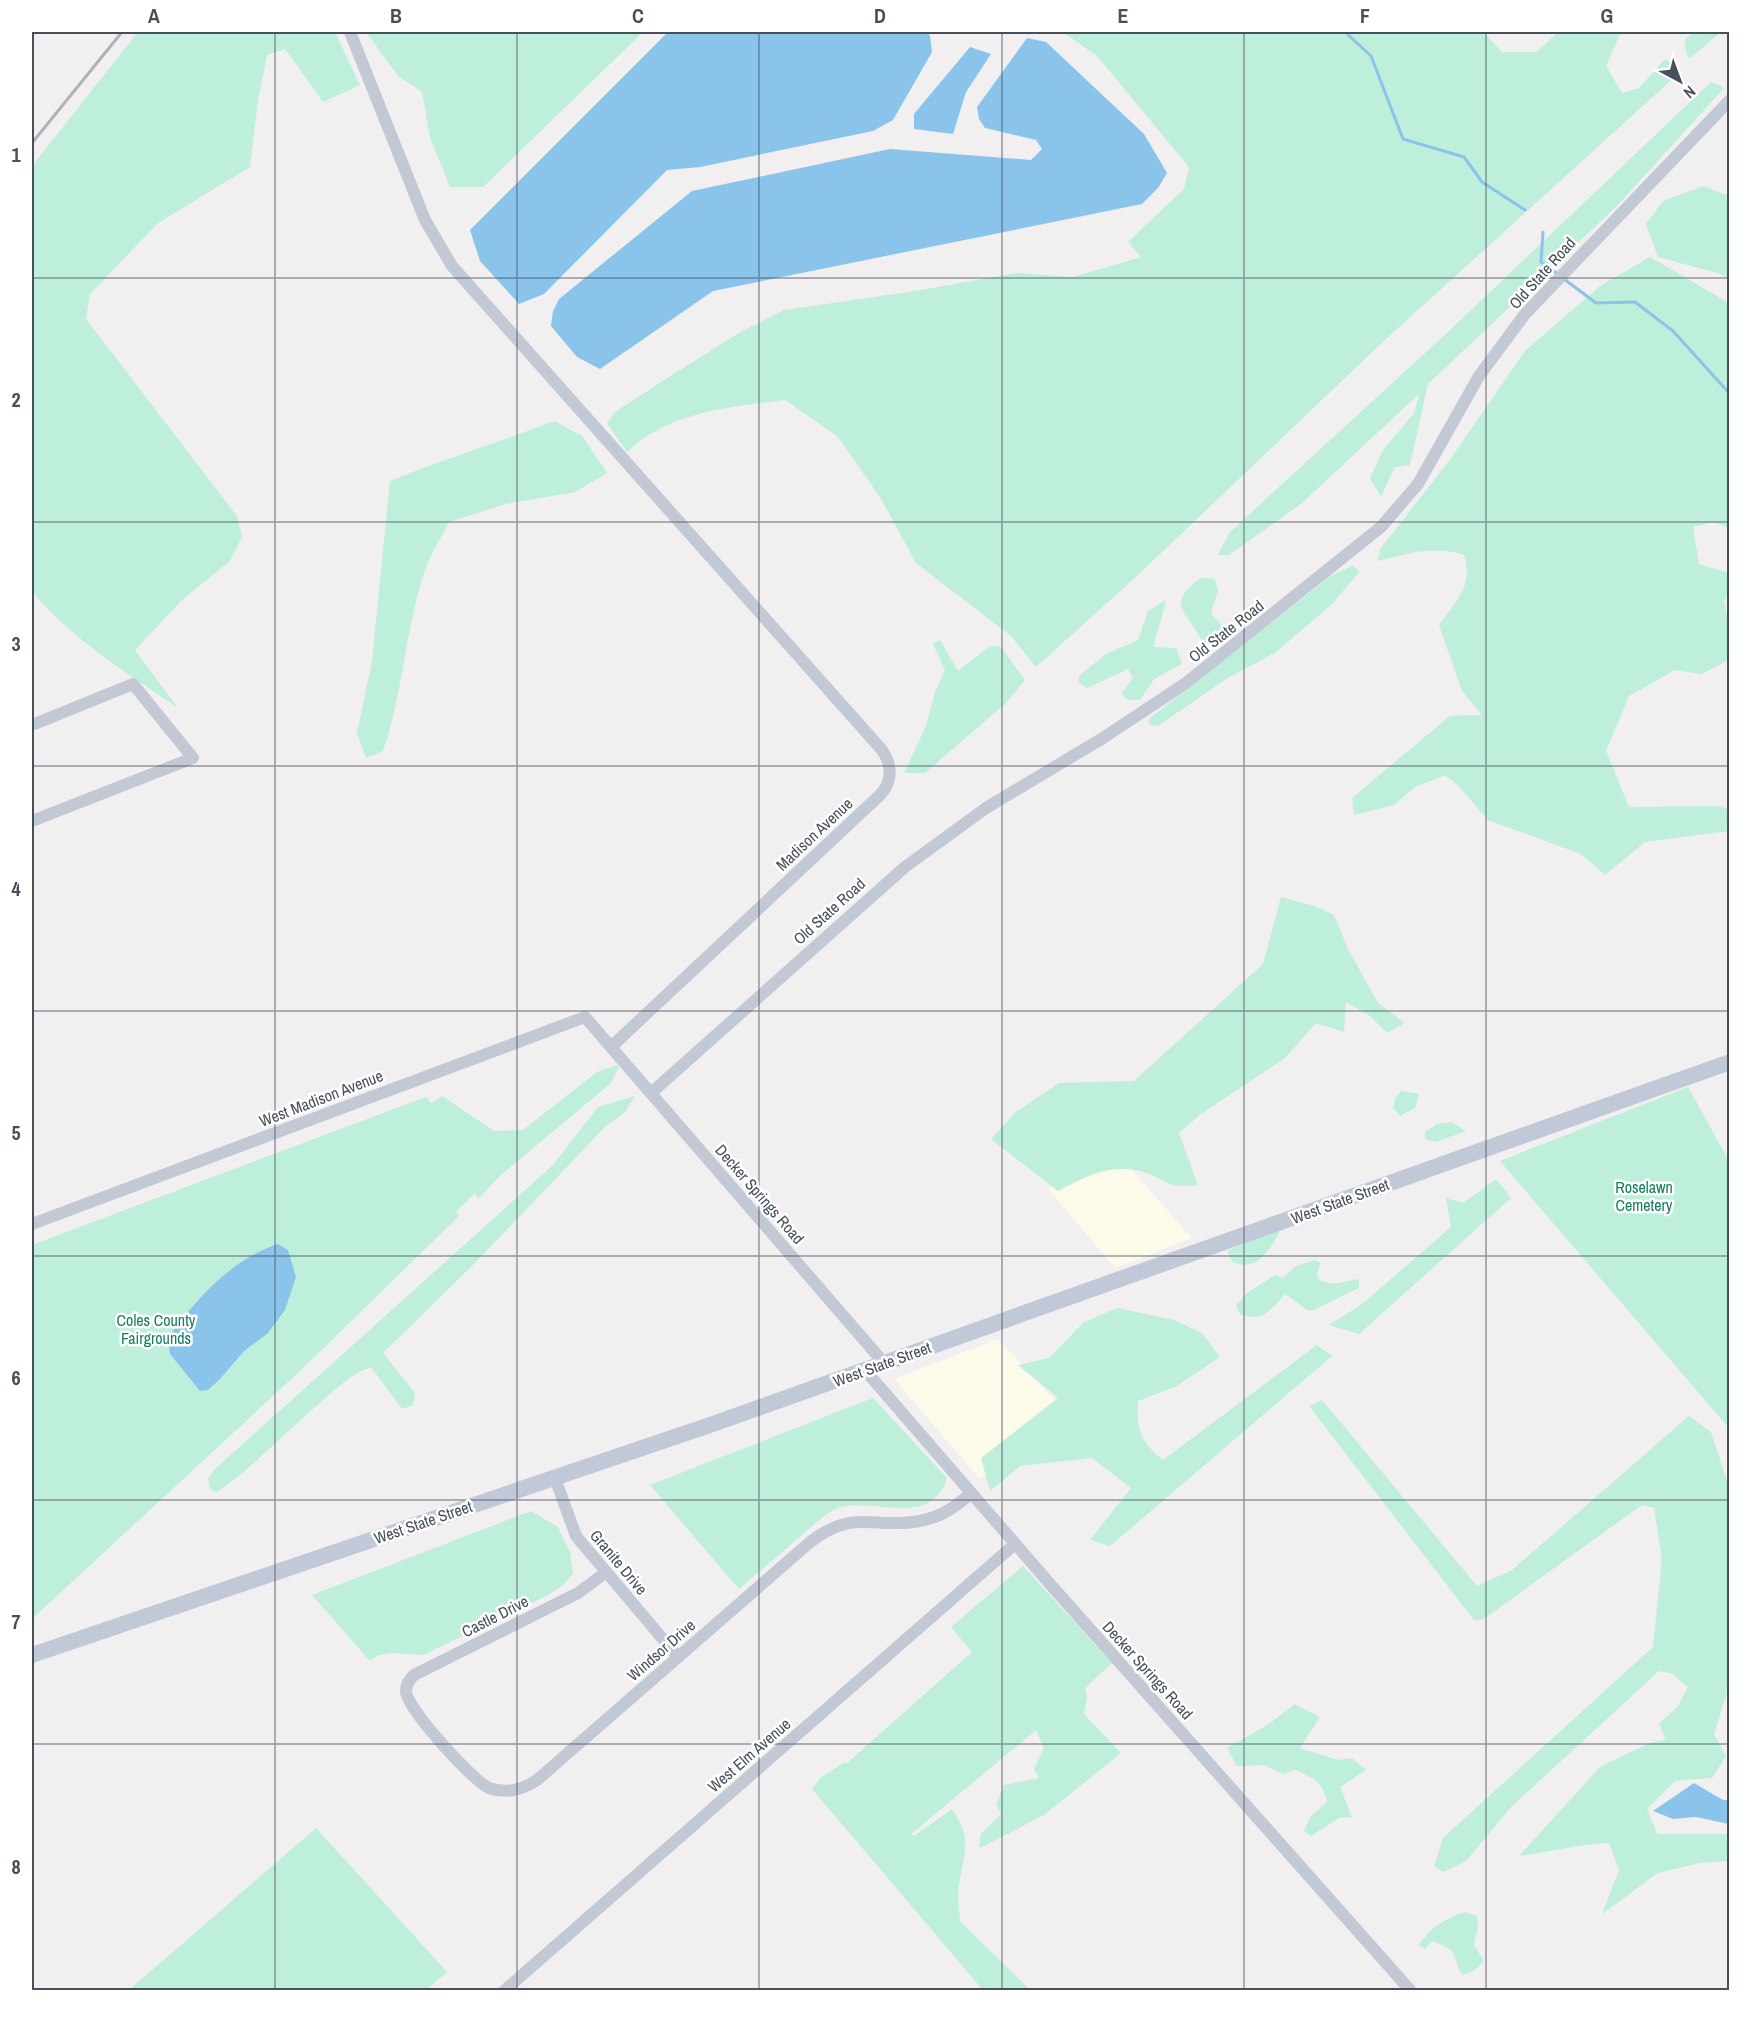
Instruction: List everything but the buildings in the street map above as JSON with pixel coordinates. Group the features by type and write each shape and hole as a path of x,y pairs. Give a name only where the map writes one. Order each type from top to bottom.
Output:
{"street":[{"name":"Madison Avenue","path":"350,32 425,220 452,266 882,750 890,767 888,783 880,795 611,1047"},
{"name":"Old State Road","path":"651,1093 906,867 986,808 1136,717 1186,683 1381,527 1418,484 1461,406 1501,346 1575,260 1730,100"},
{"path":"32,725 133,684 193,758 32,821"},
{"name":"West Madison Avenue","path":"32,1224 585,1017 611,1047"},
{"name":"Decker Springs Road","path":"611,1047 884,1363"},
{"name":"West State Street","path":"32,1655 555,1478 865,1370 1730,1062"},
{"name":"Decker Springs Road","path":"865,1370 1410,1990"},
{"name":"Granite Drive","path":"555,1478 576,1536 678,1657"},
{"name":"Windsor Drive","path":"406,1692 414,1709 472,1776 488,1787 508,1791 518,1790 537,1780 809,1543 828,1530 856,1521 918,1522 946,1512 971,1493"},
{"name":"West Elm Avenue","path":"505,1990 1016,1544"},
{"name":"Castle Drive","path":"406,1692 407,1682 414,1676 578,1593 605,1573"}],"shaded area":[{"path":"1106,1140 1192,1238 1115,1268 1048,1189"},
{"path":"998,1339 1063,1409 980,1479 894,1379"}],"green space":[{"path":"138,32 335,32 360,85 323,102 285,49 267,55 258,101 250,167 158,223 90,294 86,319 237,516 242,537 230,561 182,600 135,650 178,708 83,640 32,592 32,166"},
{"path":"366,32 643,32 483,187 450,187 430,138 422,92 398,76"},
{"path":"1063,32 1483,32 1502,52 1537,52 1558,32 1621,32 1606,66 1622,93 1639,88 1664,60 1676,63 1677,75 1386,339 1139,574 1036,667 1011,636 916,563 880,497 837,436 785,400 722,409 681,420 661,428 627,452 607,423 615,412 661,382 739,333 784,310 909,292 1017,273 1073,277 1141,257 1128,242 1184,189 1189,167 1097,56"},
{"path":"1695,32 1721,32 1690,58 1686,54 1685,39"},
{"path":"1711,82 1724,88 1617,206 1428,384 1410,465 1395,467 1381,496 1370,478 1383,450 1414,413 1420,393 1302,503 1229,555 1218,555 1230,532 1448,332"},
{"path":"1704,186 1729,196 1729,279 1721,274 1658,257 1646,224 1663,201"},
{"path":"1650,257 1729,303 1729,528 1714,522 1693,527 1699,564 1729,573 1729,595 1724,601 1729,645 1727,661 1701,674 1675,670 1629,696 1606,751 1629,807 1717,806 1729,809 1729,831 1645,842 1605,875 1581,854 1488,820 1459,786 1445,775 1415,787 1394,805 1354,815 1352,798 1450,716 1482,715 1462,691 1439,625 1462,593 1467,575 1464,555 1431,551 1410,553 1377,561 1381,548 1449,461 1525,351 1600,286"},
{"path":"554,421 582,436 607,473 575,492 506,504 449,522 428,561 419,590 396,705 383,751 366,758 357,733 372,661 390,481"},
{"path":"1352,566 1360,571 1331,605 1276,652 1226,679 1158,726 1149,725 1149,719 1332,575"},
{"path":"1201,578 1215,579 1218,590 1211,614 1228,631 1218,642 1203,644 1181,603 1189,588"},
{"path":"1166,600 1154,647 1176,648 1182,664 1154,679 1140,700 1129,700 1121,694 1133,678 1128,669 1087,688 1079,683 1079,676 1106,654 1138,640 1148,611"},
{"path":"940,640 958,671 990,646 1001,647 1025,680 1006,703 925,773 904,773 926,726 935,692 945,670 933,644"},
{"path":"1281,897 1315,906 1334,915 1348,949 1378,1003 1405,1023 1387,1033 1369,1015 1346,1002 1344,1032 1316,1023 1285,1058 1201,1114 1179,1133 1198,1185 1178,1186 1139,1171 1117,1169 1097,1173 1058,1191 991,1139 1016,1112 1059,1083 1134,1081 1263,964"},
{"name":"Coles County Fairgrounds","path":"620,1064 611,1083 501,1175 478,1199 475,1193 456,1212 459,1216 301,1370 32,1619 32,1245 426,1097 431,1103 442,1096 494,1131 523,1130 597,1072"},
{"name":"Roselawn Cemetery","path":"1688,1087 1729,1161 1729,1428 1500,1161"},
{"path":"1401,1091 1419,1094 1415,1108 1400,1116 1393,1108 1395,1099"},
{"path":"635,1096 625,1112 605,1127 472,1266 383,1353 415,1393 413,1405 402,1409 371,1367 339,1386 231,1482 217,1492 210,1489 208,1478 215,1469 553,1165 598,1107"},
{"path":"1451,1122 1466,1131 1436,1142 1425,1139 1425,1132 1437,1124"},
{"path":"1496,1179 1511,1198 1359,1334 1329,1325 1362,1304 1451,1227 1446,1198 1463,1203"},
{"path":"1281,1227 1274,1242 1256,1261 1240,1264 1232,1261 1227,1251"},
{"path":"1315,1260 1321,1263 1317,1274 1319,1280 1333,1284 1359,1279 1359,1288 1314,1310 1307,1310 1285,1294 1271,1309 1260,1316 1240,1314 1236,1306 1247,1293 1275,1275 1283,1278 1296,1266"},
{"path":"1118,1308 1174,1320 1202,1333 1220,1357 1175,1387 1138,1401 1141,1435 1150,1448 1163,1460 1317,1345 1332,1356 1110,1546 1090,1540 1131,1488 1092,1458 1020,1466 990,1491 981,1458 1058,1398 1018,1365 1049,1358 1084,1322"},
{"path":"873,1398 947,1478 940,1493 929,1502 916,1507 854,1505 836,1508 739,1589 650,1485"},
{"path":"1322,1400 1477,1586 1512,1570 1689,1416 1711,1432 1729,1487 1729,1686 1714,1734 1726,1756 1712,1778 1675,1781 1647,1809 1657,1834 1729,1834 1729,1861 1700,1863 1658,1873 1602,1914 1619,1870 1609,1843 1519,1856 1601,1766 1650,1743 1666,1740 1659,1724 1678,1706 1688,1687 1671,1673 1659,1671 1511,1807 1466,1861 1443,1872 1434,1866 1443,1838 1653,1647 1662,1559 1654,1508 1642,1505 1482,1620 1474,1620 1309,1406"},
{"path":"531,1511 558,1527 570,1552 573,1573 563,1585 548,1595 423,1655 392,1653 379,1655 370,1661 312,1595"},
{"path":"1023,1566 1112,1663 1085,1688 1087,1697 1084,1714 1121,1753 1044,1815 980,1848 980,1835 1001,1814 996,1804 1004,1785 1039,1778 1034,1769 1044,1748 1036,1730 911,1834 914,1836 952,1809 958,1819 965,1837 965,1853 958,1889 960,1921 1030,1990 983,1990 812,1789 821,1777 845,1762 846,1764 972,1652 951,1627"},
{"path":"1295,1704 1320,1717 1300,1748 1338,1760 1352,1758 1366,1770 1340,1787 1352,1817 1339,1818 1311,1836 1304,1831 1311,1816 1327,1802 1317,1781 1295,1770 1283,1774 1264,1765 1237,1766 1227,1748 1269,1724"},
{"path":"316,1828 447,1972 426,1990 129,1990"},
{"path":"1464,1912 1477,1916 1478,1927 1474,1945 1484,1961 1474,1971 1462,1975 1453,1953 1447,1947 1432,1941 1425,1949 1419,1945 1438,1925"}],"water":[{"path":"668,32 927,32 930,36 932,52 893,120 873,131 700,167 667,170 544,294 519,304 480,261 470,230"},
{"path":"1027,38 1046,42 1144,134 1167,173 1158,188 1142,204 713,291 600,369 577,357 551,326 553,311 559,299 692,191 890,149 1031,160 1042,149 1036,140 985,128 979,119 977,107"},
{"path":"970,47 991,54 966,92 953,134 914,129 914,114"},
{"path":"278,1244 288,1250 296,1277 285,1310 268,1333 244,1351 220,1379 208,1390 200,1391 170,1354 168,1337 203,1295 230,1270 261,1251"},
{"path":"1694,1783 1723,1800 1729,1800 1729,1824 1696,1817 1673,1819 1653,1811"}],"waterway":[{"path":"1345,32 1371,56 1403,139 1464,157 1482,182 1525,210"},
{"path":"1543,232 1541,262 1559,275"},
{"path":"1564,279 1596,303 1635,302 1673,331 1730,394"}],"railway":[{"path":"32,143 122,32"}]}
